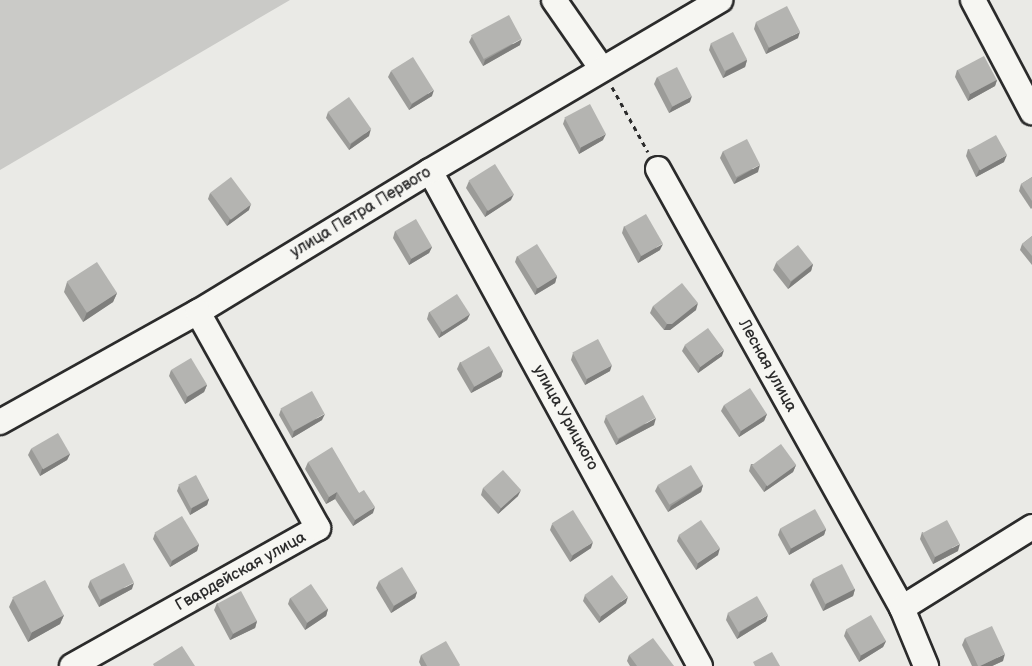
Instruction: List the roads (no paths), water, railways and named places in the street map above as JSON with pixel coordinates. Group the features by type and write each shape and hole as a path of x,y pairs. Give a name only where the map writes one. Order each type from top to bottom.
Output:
{"street":[{"path":"554,0 602,69"},
{"name":"улица Петра Первого","path":"0,422 198,312 430,171 720,0"},
{"path":"973,0 1032,112"},
{"name":"Лесная улица","path":"658,169 902,608 926,666"},
{"name":"улица Урицкого","path":"430,171 700,666"},
{"name":"Гвардейская улица","path":"72,666 318,528 198,312"},
{"path":"902,608 1032,527"}]}
